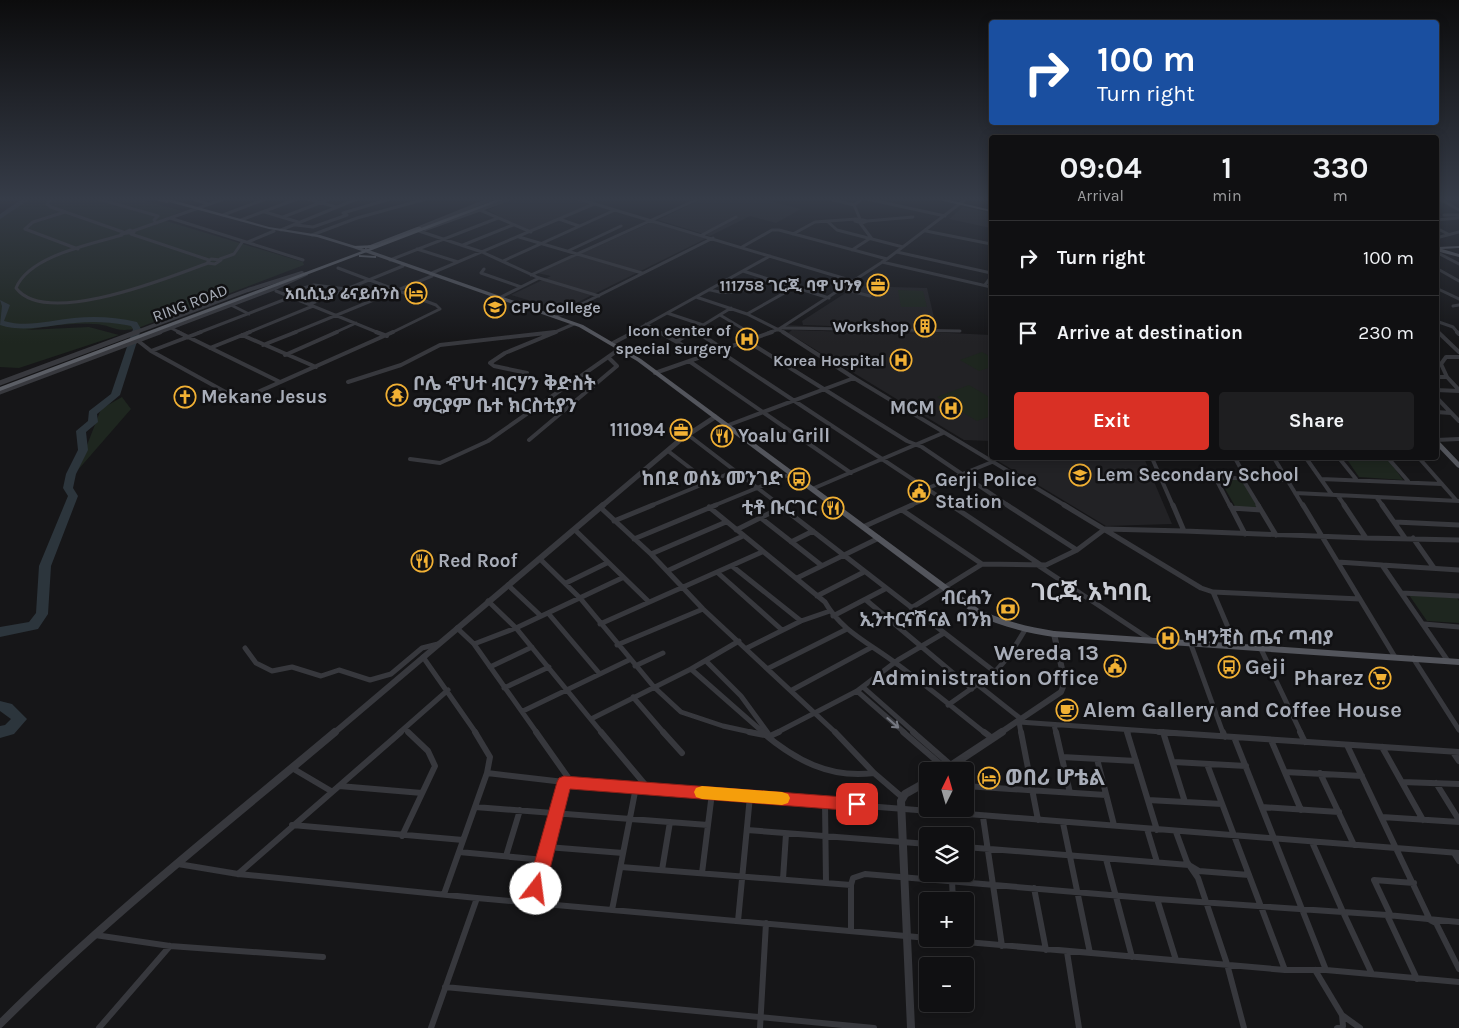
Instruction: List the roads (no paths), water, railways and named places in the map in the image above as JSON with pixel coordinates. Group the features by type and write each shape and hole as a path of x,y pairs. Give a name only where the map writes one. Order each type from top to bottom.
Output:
{"highway":[{"path":"360,250 372,247"},
{"name":"RING ROAD","path":"0,388 372,247"},
{"path":"349,257 374,256 376,247"},
{"name":"RING ROAD","path":"134,338 144,331 304,274"}],"main road":[{"path":"348,247 360,250"},
{"path":"350,247 556,317 613,343 985,615 1025,630 1054,634 1459,662"},
{"path":"1439,250 1459,248"},
{"path":"1439,250 1459,255"},
{"path":"374,256 432,275"},
{"path":"1439,444 1459,466"}],"street":[{"path":"73,247 78,249"},
{"path":"84,247 47,261 26,272 16,284 19,292 30,299 46,302 93,300 139,289 209,262 219,262 220,259 234,254 239,247"},
{"path":"170,247 209,262"},
{"path":"263,247 303,260"},
{"path":"390,260 422,247"},
{"path":"468,247 531,275 599,296"},
{"path":"264,345 398,291 494,247"},
{"path":"503,261 534,247"},
{"path":"551,247 642,273"},
{"path":"567,251 576,247"},
{"path":"531,275 591,247"},
{"path":"556,317 695,247"},
{"path":"742,247 853,281"},
{"path":"841,247 887,259"},
{"path":"852,250 857,247"},
{"path":"656,373 785,326 843,289 903,247"},
{"path":"417,249 458,262"},
{"path":"1439,250 1459,264"},
{"path":"897,252 989,273"},
{"path":"613,343 770,256"},
{"path":"882,262 989,286"},
{"path":"210,348 403,266"},
{"path":"134,338 150,351 237,400 246,399 280,382 316,368 387,336 440,309 436,305 338,268"},
{"path":"484,269 480,272 521,287"},
{"path":"1439,270 1459,281"},
{"path":"743,271 829,298"},
{"path":"0,388 120,347 134,338 171,328 304,274"},
{"path":"499,298 540,278"},
{"path":"711,290 730,295 767,279"},
{"path":"985,285 989,280"},
{"path":"283,294 315,283 325,283 347,289"},
{"path":"747,314 795,287"},
{"path":"843,289 870,296"},
{"path":"1439,290 1459,299"},
{"path":"276,291 337,314 387,336"},
{"path":"1439,294 1448,295"},
{"path":"150,351 291,297"},
{"path":"696,297 731,308 780,328 854,378 943,433 1201,588 1213,592 1360,599"},
{"path":"231,305 250,314"},
{"path":"1453,306 1459,305"},
{"path":"677,341 731,308"},
{"path":"668,313 703,325"},
{"path":"720,315 757,337"},
{"path":"1439,322 1453,327 1459,334"},
{"path":"285,355 356,323"},
{"path":"527,373 494,366 490,363 505,353 574,324"},
{"path":"646,324 702,356"},
{"path":"785,326 870,330"},
{"path":"171,328 280,382"},
{"path":"780,328 960,331"},
{"path":"695,330 794,401 881,460 928,488 1152,640"},
{"path":"348,382 396,367 440,345 555,332"},
{"path":"1439,333 1459,352"},
{"path":"242,335 316,368"},
{"name":"RING ROAD","path":"0,388 134,338"},
{"path":"747,341 823,390 950,465 961,475 1077,550"},
{"path":"410,459 440,463 482,444 621,348"},
{"path":"1459,357 1446,357 1442,361 1447,377 1459,390"},
{"path":"529,440 617,366 608,358"},
{"path":"689,361 851,473"},
{"path":"1439,377 1447,377"},
{"path":"726,426 854,378"},
{"path":"1439,390 1459,390"},
{"path":"1439,400 1459,421"},
{"path":"1439,412 1451,413"},
{"path":"0,1024 94,934 175,864 292,768 687,434 715,417"},
{"path":"812,489 943,433"},
{"path":"687,434 885,589 996,672"},
{"path":"1439,441 1459,439"},
{"path":"668,450 706,481"},
{"path":"1153,460 1184,531"},
{"path":"1236,460 1276,535"},
{"path":"1275,460 1396,657"},
{"path":"1307,460 1366,538"},
{"path":"1341,460 1356,479"},
{"path":"1390,460 1408,481"},
{"path":"1421,460 1458,501"},
{"path":"928,488 992,462"},
{"path":"614,521 706,481 735,471"},
{"path":"634,539 791,474"},
{"path":"1159,475 1287,480"},
{"path":"1215,477 1245,534"},
{"path":"1321,479 1408,481 1442,484"},
{"path":"1295,493 1458,501"},
{"path":"1378,498 1405,538"},
{"path":"863,527 919,502"},
{"path":"709,507 825,602 831,613 847,630 896,664 992,738"},
{"path":"736,530 782,507"},
{"path":"600,508 651,554 703,609 769,668 874,773 902,798 911,1028"},
{"path":"1232,508 1261,510"},
{"path":"902,510 982,564"},
{"path":"761,518 821,565"},
{"path":"651,554 726,522"},
{"path":"1395,522 1459,525"},
{"path":"912,608 982,564 1051,564 1077,550 1105,529 1459,540"},
{"path":"575,530 622,578 648,601"},
{"path":"791,542 813,531"},
{"path":"667,571 743,536"},
{"path":"797,578 879,538"},
{"path":"1413,538 1434,568"},
{"path":"600,624 648,601 718,573 762,552"},
{"path":"540,559 580,598 629,660 654,687 683,713 723,726 770,736 857,691 919,647 944,633"},
{"path":"1338,562 1459,570"},
{"path":"566,583 607,563"},
{"path":"1382,565 1448,661"},
{"path":"732,566 801,621"},
{"path":"817,596 864,572"},
{"path":"718,573 782,630"},
{"path":"474,644 548,614 622,578"},
{"path":"508,585 541,616"},
{"path":"747,648 801,621 831,613 866,600 885,589"},
{"path":"1213,592 1236,646"},
{"path":"1402,593 1459,596"},
{"path":"866,600 919,647 972,690"},
{"path":"488,601 516,628 565,689 593,718 648,788"},
{"path":"617,645 703,609"},
{"path":"548,614 599,673"},
{"path":"1424,624 1459,627"},
{"path":"457,628 474,644 572,783"},
{"path":"769,668 847,630"},
{"path":"948,705 996,672 1009,656 1025,630"},
{"path":"957,762 1054,699 1064,687 1062,667 1054,634"},
{"path":"593,718 691,669 739,641"},
{"path":"1190,642 1225,737"},
{"path":"245,648 256,664 276,672 292,667 321,676 339,670 370,680 391,674 422,648 438,644"},
{"path":"490,667 532,647"},
{"path":"792,690 872,647"},
{"path":"1260,647 1305,742"},
{"path":"635,666 663,653"},
{"path":"423,657 490,752 487,773 444,894"},
{"path":"1413,658 1459,730"},
{"path":"522,711 629,660"},
{"path":"706,661 746,701 770,736"},
{"path":"504,688 549,667"},
{"path":"691,669 795,757 828,772 852,776 874,773"},
{"path":"978,685 1020,720 1054,725 1456,752 1459,762"},
{"path":"864,686 940,762"},
{"path":"238,874 448,690"},
{"path":"857,691 939,762"},
{"path":"633,697 682,753"},
{"path":"1020,720 1038,820"},
{"path":"1054,725 1070,792"},
{"path":"402,836 435,766 435,761 405,729"},
{"path":"1127,730 1157,830"},
{"path":"1163,732 1185,802"},
{"path":"1234,737 1326,970"},
{"path":"1271,740 1301,810"},
{"path":"1347,745 1398,848 1430,920 1436,923 1459,969"},
{"path":"1382,747 1423,820"},
{"path":"1062,758 1136,761"},
{"path":"1096,759 1114,825"},
{"path":"1174,762 1246,766"},
{"path":"1206,764 1285,970"},
{"path":"292,768 331,791"},
{"path":"1284,772 1362,776"},
{"path":"487,773 572,783 902,808 983,817 1114,825 1234,837 1456,853 1459,861"},
{"path":"1320,773 1354,845"},
{"path":"532,904 564,782"},
{"path":"1402,782 1459,784"},
{"path":"1436,783 1459,821"},
{"path":"339,786 422,793"},
{"path":"612,910 636,787"},
{"path":"902,798 919,787"},
{"path":"974,787 1106,795"},
{"path":"702,873 712,793"},
{"path":"738,921 750,796"},
{"path":"1148,800 1222,804"},
{"path":"825,802 826,883"},
{"path":"475,807 708,825"},
{"path":"1262,807 1338,812"},
{"path":"506,856 520,810"},
{"path":"983,817 1002,946"},
{"path":"1382,817 1459,821"},
{"path":"662,870 670,822"},
{"path":"1063,822 1079,892 1090,953"},
{"path":"292,825 463,840"},
{"path":"1147,829 1157,862"},
{"path":"747,830 919,843"},
{"path":"1176,832 1190,865 1198,878 1227,964 1244,1028"},
{"path":"783,879 786,834"},
{"path":"1312,842 1372,974"},
{"path":"547,847 623,853"},
{"path":"974,848 1190,865 1199,871 1249,874"},
{"path":"459,852 544,860"},
{"path":"1106,859 1132,957"},
{"path":"175,864 238,874 532,904 919,937"},
{"path":"620,867 851,884"},
{"path":"851,931 851,884 853,878 865,874 919,878"},
{"path":"1414,883 1374,880 1417,978"},
{"path":"965,882 1116,896 1389,915 1459,922"},
{"path":"1034,888 1046,950"},
{"path":"432,1028 477,898"},
{"path":"1157,899 1176,960"},
{"path":"760,1028 766,924"},
{"path":"94,934 170,946 323,957"},
{"path":"974,942 1285,970 1326,970 1459,982"},
{"path":"99,1028 170,946"},
{"path":"1067,952 1079,1028"},
{"path":"1315,970 1342,1015 1360,1028"},
{"path":"445,987 874,1028"},
{"path":"1337,1028 1343,1026 1342,1015"}],"waterway":[{"path":"0,302 6,305 0,321"},
{"path":"0,322 26,327 76,320 101,320 134,324 137,329 115,395 92,413 93,422 81,431 83,450 71,474 68,488 73,496 45,566 42,614 33,626 0,632"},
{"path":"0,706 7,708 20,719 9,730 0,732"}],"place":[{"name":"111758 ገርጂ ባዋ ህንፃ","path":"878,285"},
{"name":"አቢሲኒያ ሬናይሰንስ","path":"416,293"},
{"name":"CPU College","path":"495,307"},
{"name":"Workshop","path":"925,326"},
{"name":"Icon center of special surgery","path":"747,339"},
{"name":"Korea Hospital","path":"901,360"},
{"name":"ቦሌ ኆህተ ብርሃን ቅድስት ማርያም ቤተ ክርስቲያን","path":"397,395"},
{"name":"Mekane Jesus","path":"185,397"},
{"name":"MCM","path":"951,408"},
{"name":"111094","path":"681,430"},
{"name":"Yoalu Grill","path":"722,436"},
{"name":"Lem Secondary School","path":"1080,475"},
{"name":"ከበደ ወሰኔ መንገድ","path":"799,479"},
{"name":"Gerji Police Station","path":"919,491"},
{"name":"ቲቶ ቡርገር","path":"833,508"},
{"name":"Red Roof","path":"422,561"},
{"name":"ብርሐን ኢንተርናሽናል ባንክ","path":"1008,609"},
{"name":"ካዛንቺስ ጤና ጣብያ","path":"1168,638"},
{"name":"Wereda 13 Administration Office","path":"1115,666"},
{"name":"Geji","path":"1229,667"},
{"name":"Pharez","path":"1380,678"},
{"name":"Alem Gallery and Coffee House","path":"1067,710"},
{"name":"ወበሪ ሆቴል","path":"989,778"}],"district":[{"name":"ገርጂ አካባቢ","path":"1091,592"}]}
